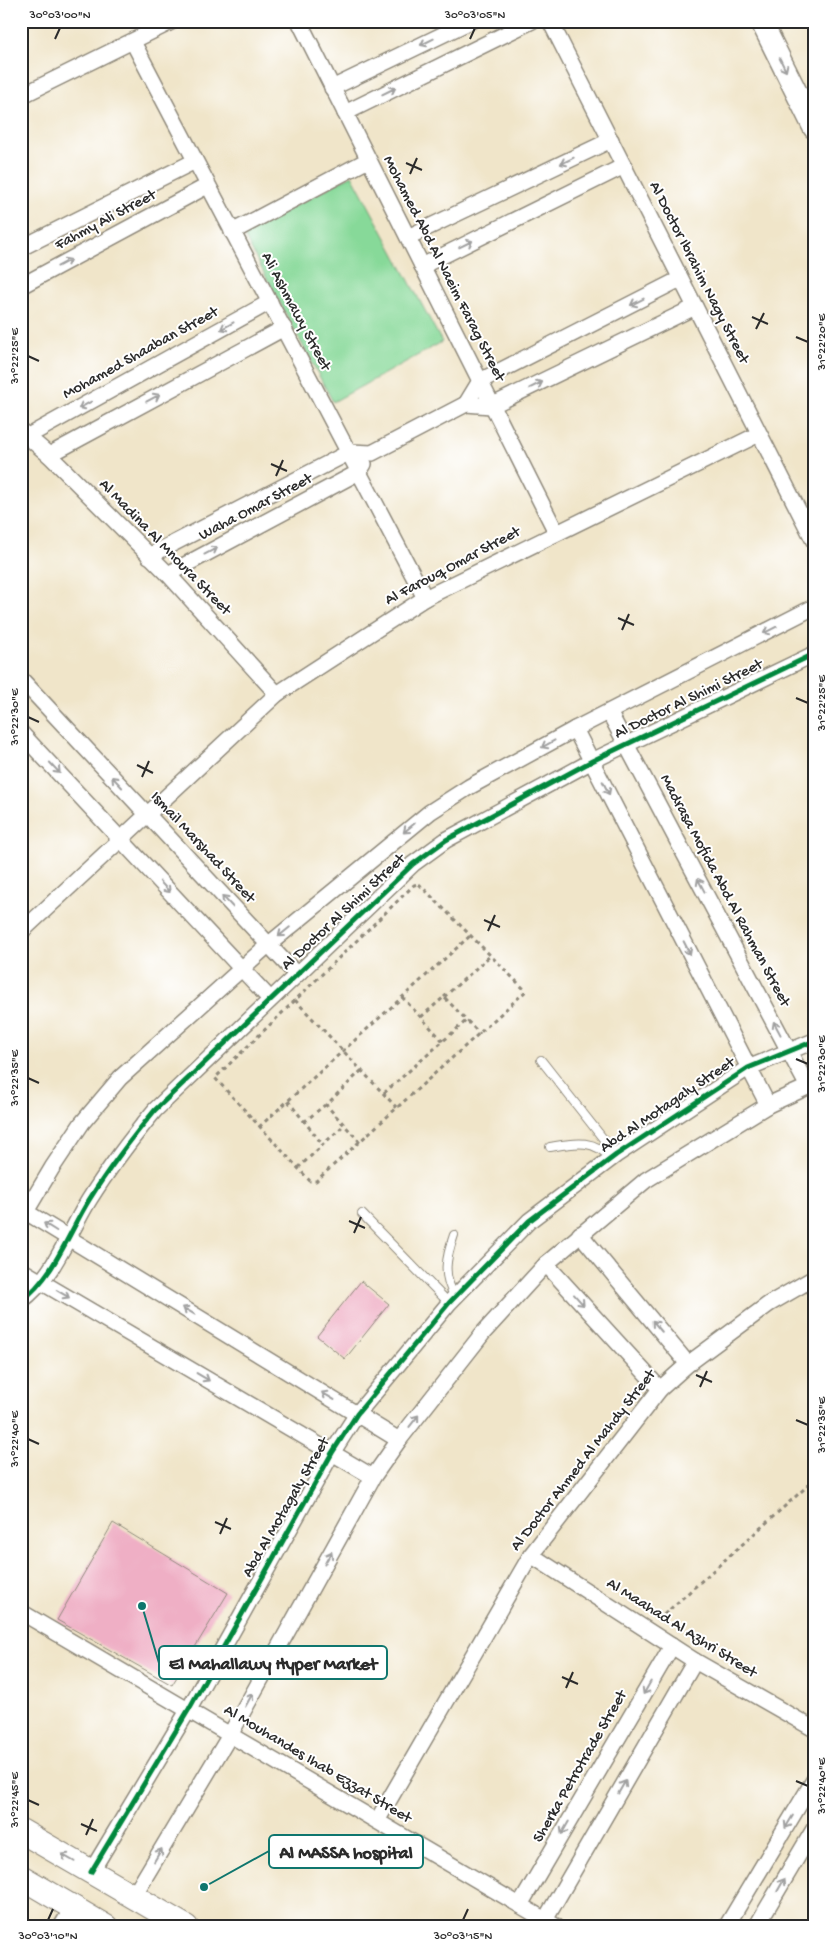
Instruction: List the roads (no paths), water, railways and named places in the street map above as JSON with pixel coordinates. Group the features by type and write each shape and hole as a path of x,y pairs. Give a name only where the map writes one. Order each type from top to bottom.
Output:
{"main road":[{"path":"21,1831 186,1927"},
{"path":"21,1877 67,1917 106,1927"}],"street":[{"path":"21,96 173,21"},
{"name":"Mohamed Abd Al Naeim Farag Street","path":"299,21 556,532"},
{"path":"345,113 532,21"},
{"name":"Al Doctor Ibrahim Nagy Street","path":"550,21 814,541"},
{"path":"761,21 814,128"},
{"path":"332,88 468,22 478,47"},
{"name":"Ali Ashmawy Street","path":"133,42 425,598"},
{"path":"408,238 610,140"},
{"path":"232,232 368,160"},
{"name":"Fahmy Ali Street","path":"21,248 195,161"},
{"path":"422,266 624,166"},
{"name":"Fahmy Ali Street","path":"21,286 208,186"},
{"path":"350,452 372,453 466,404 480,381 680,280"},
{"name":"Mohamed Shaaban Street","path":"25,434 270,302"},
{"path":"466,404 492,406 695,307"},
{"path":"49,455 284,328"},
{"name":"Al Madina Al Mnoura Street","path":"25,434 49,455 168,574 277,694"},
{"name":"Al Farouq Omar Street","path":"21,932 277,694 425,598 556,532 759,434"},
{"name":"Waha Omar Street","path":"149,556 350,452"},
{"path":"360,472 372,453"},
{"name":"Waha Omar Street","path":"168,574 360,472"},
{"name":"Al Doctor Al Shimi Street","path":"24,1216 52,1168 82,1123 120,1078 268,945 430,812 469,787 575,729 814,607"},
{"name":"Al Doctor Al Shimi Street","path":"21,1301 43,1282 120,1152 155,1110 296,974 414,864 463,830 592,761 814,654"},
{"name":"Ismail Marshad Street","path":"21,679 296,974"},
{"name":"Madrasa Mofida Abd Al Rahman Street","path":"609,712 788,1050 811,1086"},
{"path":"575,729 768,1105"},
{"path":"21,733 270,999"},
{"name":"Abd Al Motagaly Street","path":"91,1872 189,1708 332,1453 357,1414 452,1300 529,1221 614,1157 748,1068 788,1050 814,1041"},
{"path":"133,1897 230,1734 373,1477 399,1440 483,1332 546,1264 646,1180 768,1105 811,1086"},
{"path":"24,1216 68,1237 399,1440"},
{"path":"580,1234 688,1364"},
{"path":"546,1264 660,1389"},
{"path":"21,1270 373,1477"},
{"name":"Al Doctor Ahmed Al Mahdy Street","path":"377,1821 531,1555 660,1389 688,1364 769,1304 814,1278"},
{"name":"Al Maahad Al Azhri Street","path":"531,1555 672,1646 808,1726"},
{"name":"Al Mouhandes Ihab Ezzat Street","path":"21,1612 189,1708 551,1923"},
{"name":"Sherka Petrotrade Street","path":"520,1905 672,1646"},
{"path":"551,1923 695,1660"},
{"path":"808,1726 814,1712"},
{"path":"726,1927 814,1780"},
{"path":"756,1927 814,1829"}],"lane":[{"path":"541,1060 614,1157"},
{"path":"550,1147 581,1142 590,1144 614,1157"},
{"path":"362,1214 452,1300"},
{"path":"452,1300 447,1280 446,1260 454,1235"}],"place":[{"name":"El Mahallawy Hyper Market","path":"142,1606"},
{"name":"Al MASSA hospital","path":"204,1887"}]}
